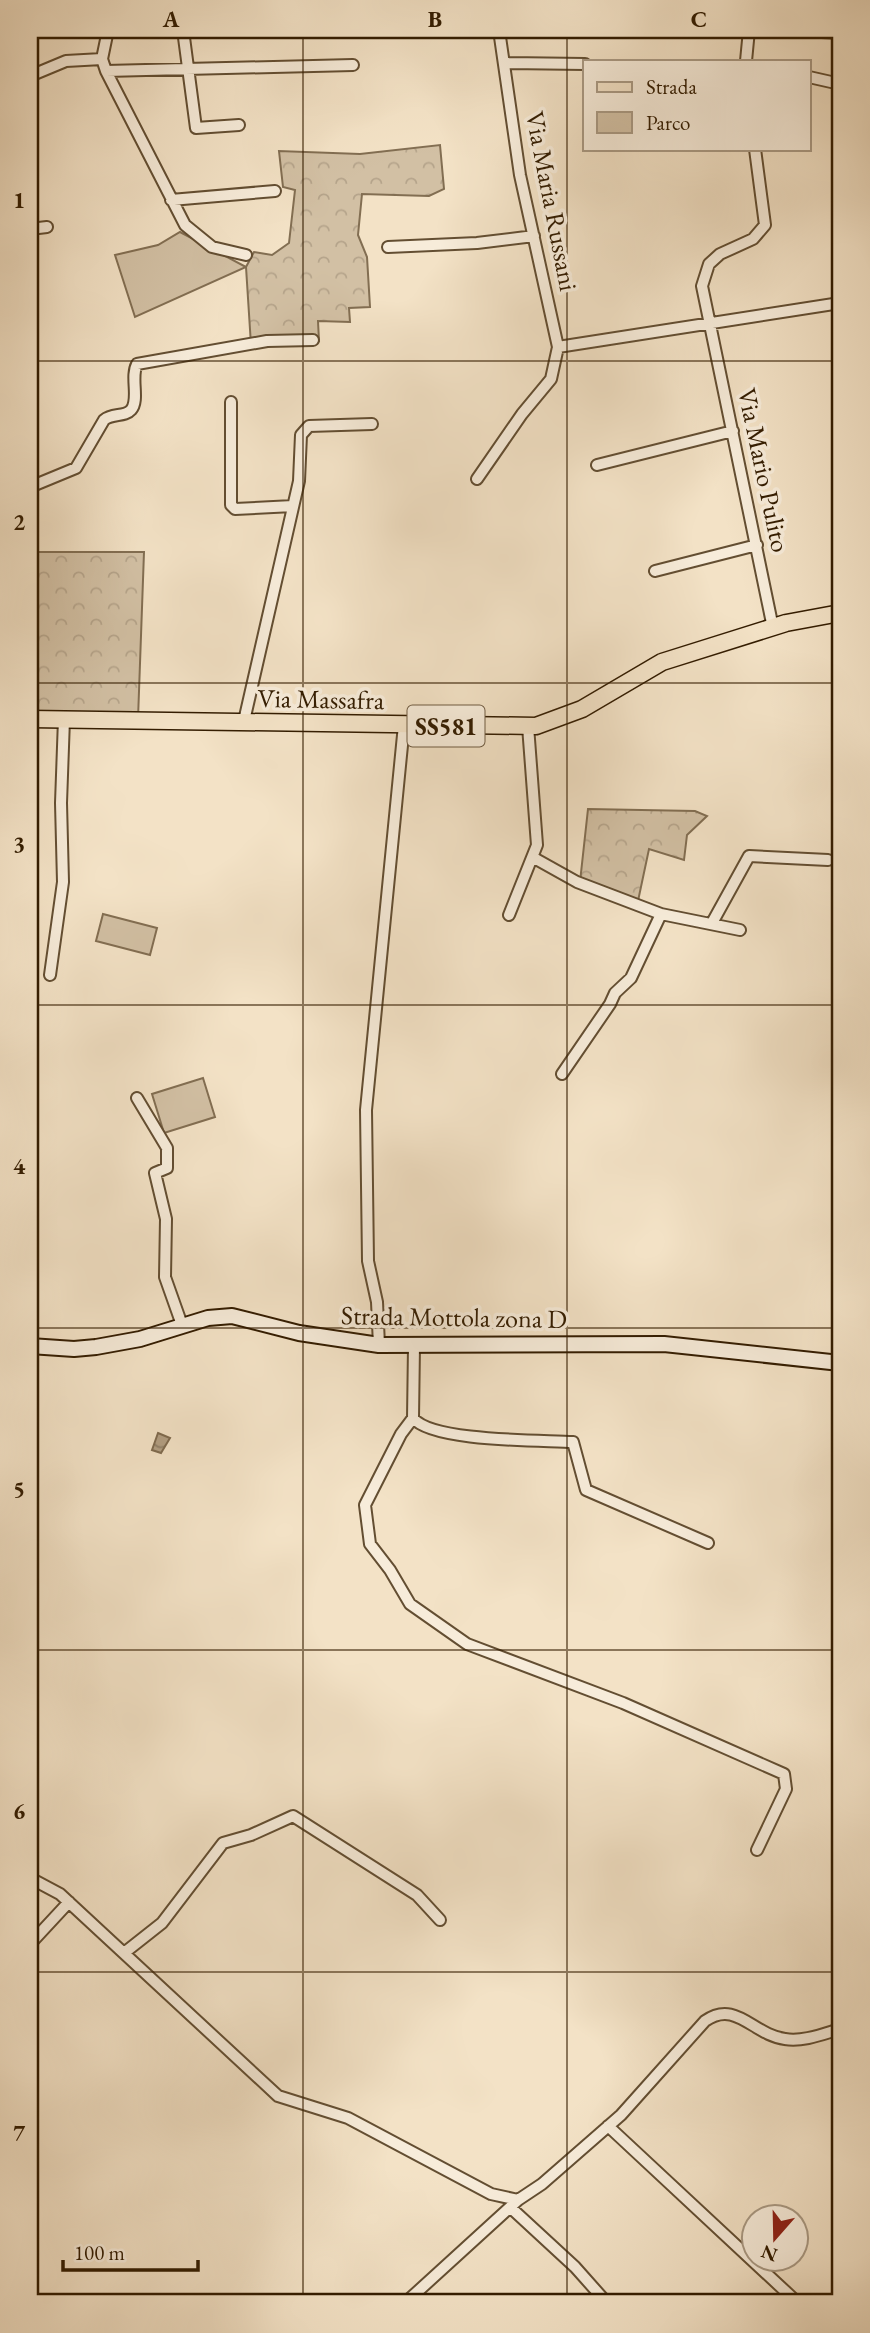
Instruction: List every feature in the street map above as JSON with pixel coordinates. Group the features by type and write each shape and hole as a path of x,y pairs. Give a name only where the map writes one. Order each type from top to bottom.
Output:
{"main road":[{"name":"Via Massafra","path":"30,719 528,726 562,718 662,662 773,628 840,613"},
{"name":"Strada Mottola zona D","path":"30,1346 74,1349 96,1347 140,1339 208,1318 232,1316 299,1333 379,1345 664,1344 840,1363"}],"street":[{"path":"108,30 102,59 106,71 185,225 212,247 246,255"},
{"path":"183,30 196,128 239,125"},
{"name":"Via Maria Russani","path":"499,30 520,175 558,347"},
{"path":"746,60 749,30"},
{"path":"786,30 840,33"},
{"path":"30,76 66,61 102,59"},
{"path":"505,63 583,64"},
{"path":"106,71 353,65"},
{"path":"810,77 840,84"},
{"name":"Via Mario Pulito","path":"755,150 765,225 753,239 720,254 709,264 702,286 773,628"},
{"path":"171,200 275,191"},
{"path":"30,229 47,226"},
{"path":"388,247 477,243 534,236"},
{"path":"477,479 522,414 551,379 558,347 840,303"},
{"path":"30,487 72,471 82,460 104,420 130,411 133,407 133,374 137,364 267,341 313,340"},
{"path":"231,402 231,505 235,509 293,506"},
{"path":"244,721 299,481 301,435 309,426 372,424"},
{"path":"597,465 733,431"},
{"path":"655,571 757,545"},
{"path":"50,975 64,882 61,803 64,719"},
{"path":"379,1345 377,1302 368,1261 366,1110 404,725"},
{"path":"509,915 537,845 528,726"},
{"path":"712,923 750,856 828,860"},
{"path":"534,858 577,882 624,897 661,914 740,930"},
{"path":"562,1074 612,997 631,978 661,914"},
{"path":"137,1098 167,1148 167,1168 155,1173 166,1219 164,1277 182,1325"},
{"path":"414,1346 413,1418 401,1434 365,1506 370,1544 390,1570 410,1604 467,1644 623,1703 784,1774 786,1789 757,1850"},
{"path":"413,1418 418,1424 447,1433 484,1438 573,1442 586,1490 708,1543"},
{"path":"124,1952 162,1923 223,1843 251,1835 293,1815 409,1889 440,1920"},
{"path":"30,1878 69,1902 278,2096 348,2118 514,2204 607,2303"},
{"path":"30,1944 69,1902"},
{"path":"405,2303 514,2204 542,2184 608,2126 705,2021 717,2012 729,2012 770,2036 788,2040 840,2029"},
{"path":"608,2126 798,2303"}],"green space":[{"path":"440,145 444,189 429,196 362,194 358,235 367,257 370,307 349,308 350,322 318,321 319,341 251,345 246,267 254,252 272,255 289,243 295,190 283,187 279,151 360,154"},
{"path":"180,232 246,267 135,317 115,255 158,245"},
{"path":"30,552 144,552 138,719 30,715"},
{"path":"588,809 695,811 707,816 687,835 684,860 649,849 638,901 580,882"},
{"path":"103,914 157,928 150,955 96,941"},
{"path":"203,1078 215,1117 164,1133 152,1094"}],"water":[{"path":"158,1433 170,1438 161,1453 152,1450"}]}
